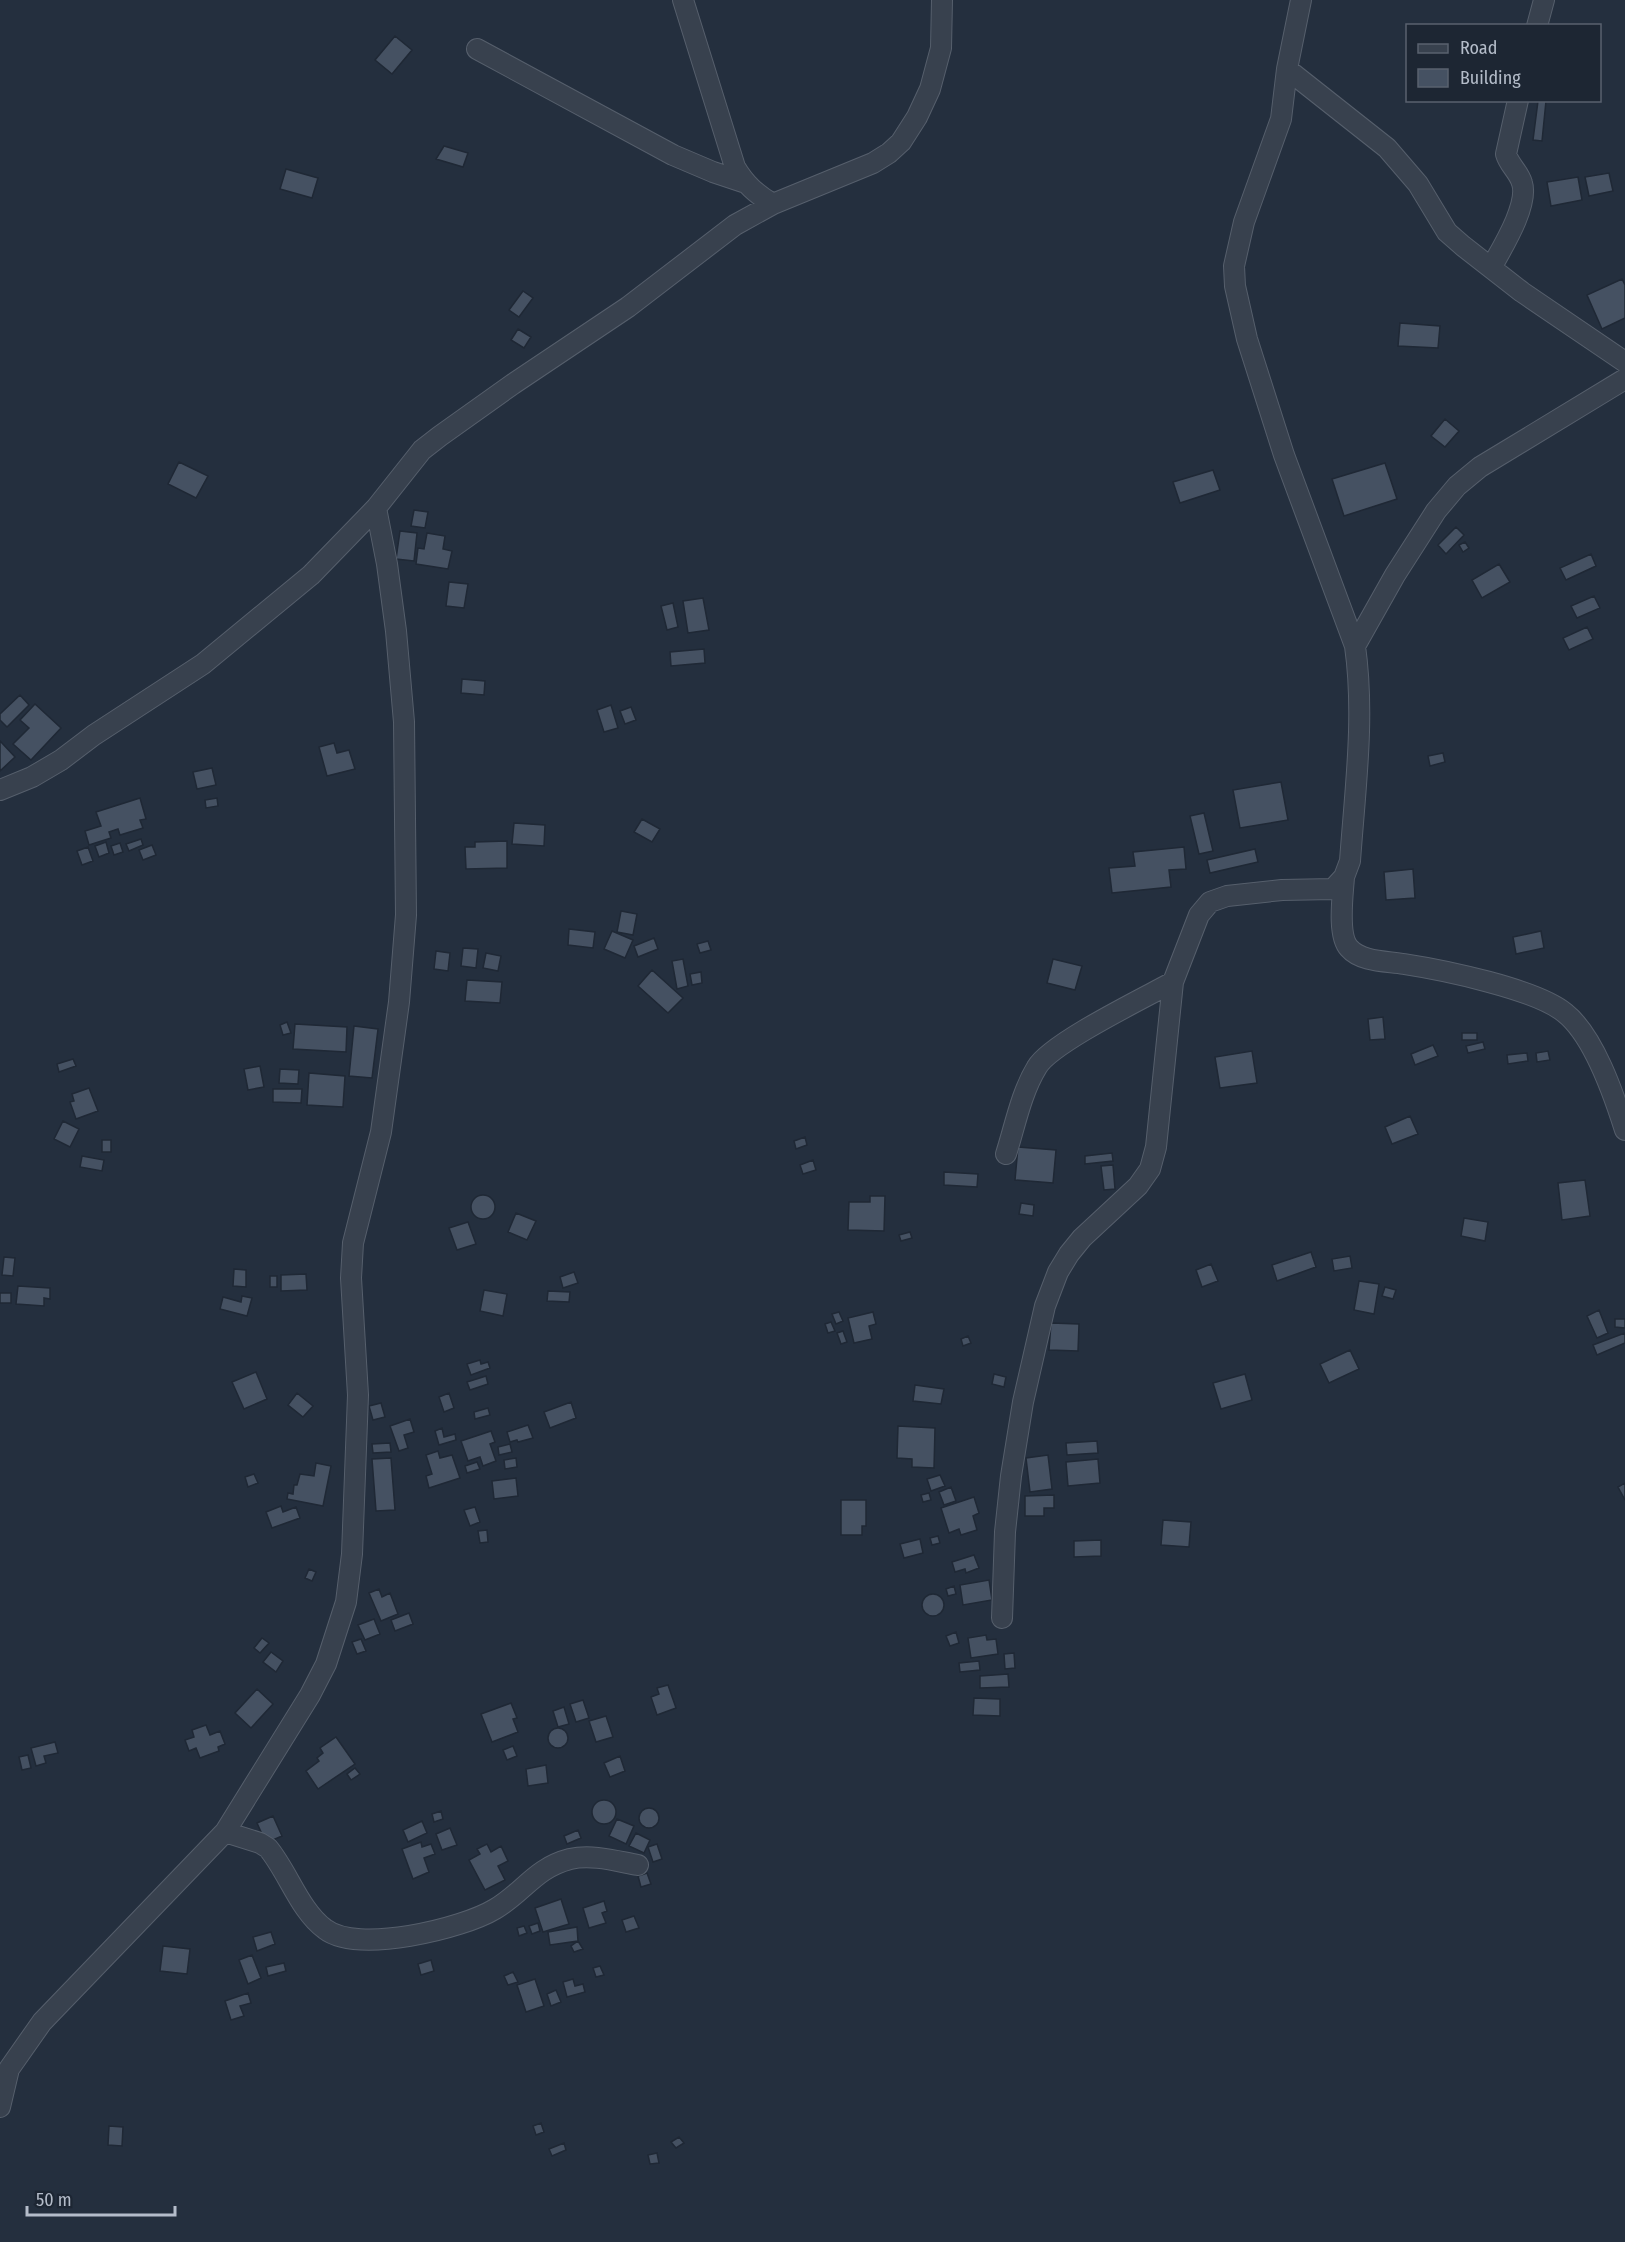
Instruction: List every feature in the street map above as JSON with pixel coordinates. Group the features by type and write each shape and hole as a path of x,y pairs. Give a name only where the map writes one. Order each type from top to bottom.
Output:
{"street":[{"path":"683,0 730,156 743,182 757,195 773,204"},
{"path":"0,790 32,777 62,760 94,735 203,664 311,574 376,508 422,450 513,384 628,307 735,225 773,204 873,163 889,153 901,142 917,117 930,89 941,48 942,0"},
{"path":"1301,0 1287,69 1281,119 1244,222 1234,267 1235,286 1247,339 1284,455 1355,646 1359,673 1359,725 1350,861 1344,877 1343,937 1350,949 1359,957 1425,967 1505,987 1549,1002 1565,1013 1581,1031 1603,1070 1625,1130"},
{"path":"1538,24 1544,0"},
{"path":"477,49 673,155 743,182"},
{"path":"1287,69 1387,148 1418,184 1447,232 1522,292 1625,362"},
{"path":"1491,268 1508,236 1524,193 1522,183 1506,154 1518,102"},
{"path":"1355,646 1406,557 1436,512 1457,486 1480,467 1625,379"},
{"path":"0,2107 3,2072 42,2022 225,1832 310,1695 326,1664 346,1602 352,1554 358,1395 351,1278 353,1243 381,1132 399,1002 406,915 404,722 396,631 387,564 376,508"},
{"path":"1002,1618 1005,1532 1011,1476 1023,1402 1046,1306 1058,1272 1069,1254 1082,1238 1138,1186 1150,1169 1156,1147 1173,982 1199,915 1209,902 1227,896 1282,890 1333,889 1344,877"},
{"path":"1006,1154 1025,1092 1038,1065 1056,1049 1173,982"},
{"path":"225,1832 260,1843 268,1848 322,1928 335,1936 356,1940 394,1939 464,1924 497,1908 542,1870 571,1859 585,1857 638,1865"}],"building":[{"path":"395,36 412,50 392,74 375,60"},
{"path":"1538,102 1546,102 1542,141 1533,140"},
{"path":"444,146 468,153 463,167 436,159"},
{"path":"286,169 318,178 312,198 280,189"},
{"path":"1609,173 1613,191 1589,196 1585,177"},
{"path":"1578,177 1582,200 1551,206 1547,182"},
{"path":"1622,279 1625,285 1625,318 1602,329 1587,295"},
{"path":"523,291 533,298 519,317 509,310"},
{"path":"1400,323 1440,326 1438,348 1398,346"},
{"path":"518,329 531,337 524,348 511,340"},
{"path":"1445,419 1459,431 1445,447 1431,436"},
{"path":"179,462 208,476 196,498 168,484"},
{"path":"1385,463 1397,499 1344,516 1332,479"},
{"path":"1213,470 1220,490 1180,503 1173,482"},
{"path":"414,510 428,512 425,528 411,526"},
{"path":"1456,527 1464,535 1446,554 1438,545"},
{"path":"400,531 417,533 414,561 396,559"},
{"path":"427,533 445,536 443,549 452,551 448,569 416,564 418,548 424,549"},
{"path":"1465,542 1469,548 1463,552 1459,545"},
{"path":"1591,554 1596,566 1566,580 1560,568"},
{"path":"1499,564 1510,582 1482,598 1472,580"},
{"path":"449,582 468,584 464,608 446,606"},
{"path":"1594,596 1600,608 1577,618 1571,606"},
{"path":"703,598 709,630 688,633 683,601"},
{"path":"673,603 678,627 667,630 661,606"},
{"path":"1587,627 1593,639 1569,650 1563,638"},
{"path":"704,649 705,663 671,666 670,652"},
{"path":"462,679 485,681 484,695 461,693"},
{"path":"20,695 29,705 7,727 0,720 0,714"},
{"path":"35,704 61,728 31,760 13,744 29,728 20,720"},
{"path":"611,705 618,728 604,732 597,710"},
{"path":"631,707 636,720 625,724 620,711"},
{"path":"0,741 15,757 0,771"},
{"path":"334,743 337,753 349,750 355,769 327,776 319,747"},
{"path":"1443,753 1445,762 1430,766 1428,756"},
{"path":"212,768 216,785 197,789 193,772"},
{"path":"1281,782 1288,820 1240,828 1233,790"},
{"path":"140,798 146,819 140,820 143,828 120,835 118,829 109,832 111,838 89,845 85,831 101,826 96,812"},
{"path":"217,798 218,806 206,808 205,800"},
{"path":"1204,813 1213,851 1199,854 1190,816"},
{"path":"642,819 660,829 652,842 634,832"},
{"path":"514,823 545,825 544,846 512,844"},
{"path":"141,839 143,845 129,851 126,844"},
{"path":"507,841 507,868 466,869 465,847 475,847 475,842"},
{"path":"106,842 109,853 99,857 95,846"},
{"path":"120,843 123,852 114,855 111,846"},
{"path":"152,845 156,855 143,860 139,850"},
{"path":"88,847 93,861 82,865 77,851"},
{"path":"1184,847 1186,869 1169,870 1171,887 1112,893 1109,868 1135,866 1133,852"},
{"path":"1255,849 1258,862 1210,873 1207,860"},
{"path":"1413,869 1415,898 1386,900 1384,872"},
{"path":"621,911 637,914 633,935 617,932"},
{"path":"569,929 595,932 593,948 568,945"},
{"path":"612,931 633,940 625,958 604,949"},
{"path":"1541,931 1544,948 1516,954 1513,937"},
{"path":"654,938 658,949 638,957 634,946"},
{"path":"708,941 711,950 700,953 697,944"},
{"path":"463,948 478,949 476,968 461,966"},
{"path":"436,951 450,953 448,971 434,969"},
{"path":"486,953 501,956 498,971 483,968"},
{"path":"683,959 688,986 677,989 672,961"},
{"path":"1053,959 1082,966 1075,990 1047,983"},
{"path":"652,970 683,998 668,1013 638,986"},
{"path":"701,972 702,983 692,985 690,974"},
{"path":"467,980 502,982 500,1003 465,1001"},
{"path":"1383,1017 1385,1039 1370,1040 1368,1019"},
{"path":"287,1022 291,1033 283,1035 280,1025"},
{"path":"295,1024 347,1027 346,1052 293,1049"},
{"path":"354,1026 378,1029 372,1078 349,1076"},
{"path":"1462,1033 1477,1033 1477,1040 1462,1040"},
{"path":"1483,1042 1485,1049 1468,1053 1466,1046"},
{"path":"1433,1045 1438,1056 1415,1065 1411,1054"},
{"path":"1252,1051 1257,1083 1220,1088 1215,1057"},
{"path":"1548,1051 1550,1060 1537,1062 1536,1053"},
{"path":"1527,1053 1528,1061 1508,1064 1507,1055"},
{"path":"73,1059 76,1066 59,1072 57,1064"},
{"path":"260,1066 264,1087 248,1090 244,1069"},
{"path":"280,1069 299,1070 298,1084 279,1083"},
{"path":"309,1073 345,1076 343,1107 307,1105"},
{"path":"89,1088 98,1111 76,1119 70,1102 74,1101 72,1094"},
{"path":"273,1089 302,1089 301,1103 273,1102"},
{"path":"1410,1116 1418,1134 1392,1144 1385,1127"},
{"path":"63,1121 79,1129 70,1147 54,1139"},
{"path":"805,1137 807,1145 796,1149 794,1141"},
{"path":"102,1140 111,1140 111,1152 102,1152"},
{"path":"1018,1147 1056,1150 1053,1183 1015,1180"},
{"path":"1112,1153 1113,1161 1085,1164 1085,1156"},
{"path":"82,1156 104,1160 102,1171 80,1167"},
{"path":"813,1160 816,1170 803,1174 800,1165"},
{"path":"1113,1165 1115,1189 1104,1190 1101,1166"},
{"path":"944,1172 978,1174 977,1187 944,1185"},
{"path":"1585,1180 1590,1216 1562,1220 1558,1183"},
{"path":"483,1195 488,1196 494,1202 494,1212 488,1218 483,1219 478,1218 472,1212 471,1207 472,1202 478,1196"},
{"path":"870,1196 885,1196 884,1231 848,1230 849,1202 870,1202"},
{"path":"1021,1203 1034,1205 1033,1216 1019,1214"},
{"path":"516,1213 536,1221 527,1240 508,1232"},
{"path":"1464,1218 1488,1222 1485,1241 1461,1236"},
{"path":"468,1222 476,1244 457,1250 449,1228"},
{"path":"910,1232 912,1238 901,1241 899,1235"},
{"path":"1311,1252 1316,1267 1277,1281 1272,1265"},
{"path":"1350,1256 1352,1268 1334,1271 1332,1259"},
{"path":"4,1257 15,1258 13,1276 2,1275"},
{"path":"1211,1264 1218,1281 1202,1287 1196,1270"},
{"path":"234,1269 246,1270 246,1287 233,1286"},
{"path":"574,1272 578,1283 563,1288 560,1277"},
{"path":"306,1274 307,1290 281,1291 281,1275"},
{"path":"270,1276 277,1276 277,1287 270,1287"},
{"path":"1359,1281 1379,1284 1374,1314 1354,1310"},
{"path":"18,1286 50,1288 50,1299 44,1298 44,1306 16,1304"},
{"path":"1385,1287 1396,1290 1393,1299 1382,1296"},
{"path":"484,1290 507,1294 503,1316 480,1311"},
{"path":"548,1291 570,1292 569,1302 547,1301"},
{"path":"0,1293 11,1293 11,1303 0,1303"},
{"path":"242,1296 252,1298 247,1316 220,1309 223,1297 241,1302"},
{"path":"1599,1310 1608,1333 1597,1338 1587,1316"},
{"path":"839,1312 843,1321 836,1324 832,1314"},
{"path":"873,1312 876,1324 869,1326 872,1339 854,1343 848,1318"},
{"path":"1615,1319 1625,1319 1625,1328 1615,1327"},
{"path":"831,1322 835,1331 828,1333 825,1324"},
{"path":"1051,1323 1079,1324 1078,1351 1049,1350"},
{"path":"843,1331 847,1342 841,1344 837,1333"},
{"path":"1625,1333 1625,1343 1597,1355 1593,1345"},
{"path":"968,1336 971,1343 963,1346 961,1339"},
{"path":"1350,1350 1359,1369 1329,1383 1320,1364"},
{"path":"480,1360 481,1364 488,1362 490,1368 471,1375 467,1364"},
{"path":"256,1372 267,1399 244,1409 232,1382"},
{"path":"994,1374 1006,1377 1004,1387 992,1384"},
{"path":"1245,1374 1252,1400 1221,1409 1213,1383"},
{"path":"486,1376 488,1384 470,1390 467,1382"},
{"path":"915,1385 944,1389 941,1404 913,1401"},
{"path":"297,1393 313,1406 303,1417 288,1405"},
{"path":"449,1393 454,1408 444,1412 439,1397"},
{"path":"571,1402 576,1418 550,1428 544,1412"},
{"path":"381,1403 385,1417 373,1420 369,1406"},
{"path":"488,1408 490,1415 475,1419 474,1412"},
{"path":"410,1419 414,1432 404,1435 408,1448 399,1451 390,1426"},
{"path":"528,1425 533,1438 510,1442 507,1432"},
{"path":"898,1426 935,1428 934,1468 912,1467 912,1459 897,1458"},
{"path":"442,1428 444,1437 455,1434 456,1440 439,1445 435,1431"},
{"path":"491,1431 495,1442 490,1444 496,1461 483,1466 480,1457 468,1461 461,1441"},
{"path":"1097,1441 1098,1453 1067,1455 1066,1443"},
{"path":"390,1443 391,1452 373,1453 372,1444"},
{"path":"510,1444 512,1452 499,1455 498,1447"},
{"path":"438,1451 440,1458 452,1455 460,1478 429,1488 426,1476 432,1474 426,1455"},
{"path":"1048,1455 1052,1489 1030,1492 1026,1458"},
{"path":"391,1458 395,1510 376,1511 372,1459"},
{"path":"516,1458 517,1467 505,1469 504,1460"},
{"path":"1098,1459 1100,1483 1068,1486 1066,1462"},
{"path":"477,1462 480,1469 467,1473 465,1466"},
{"path":"316,1463 331,1466 323,1506 287,1499 288,1493 293,1494 294,1485 297,1485 300,1474 314,1476"},
{"path":"254,1474 258,1483 248,1487 245,1477"},
{"path":"940,1475 945,1486 931,1491 927,1479"},
{"path":"516,1478 518,1496 494,1499 492,1481"},
{"path":"1625,1483 1625,1500 1618,1487"},
{"path":"951,1487 956,1501 944,1505 939,1492"},
{"path":"929,1493 931,1500 923,1502 921,1495"},
{"path":"1054,1495 1054,1508 1044,1508 1044,1516 1025,1516 1025,1496"},
{"path":"974,1497 979,1513 973,1516 977,1530 961,1535 959,1529 949,1533 941,1508"},
{"path":"841,1500 866,1500 866,1526 862,1526 862,1535 841,1535"},
{"path":"281,1506 283,1512 296,1507 300,1518 272,1528 266,1512"},
{"path":"475,1507 480,1522 470,1526 464,1510"},
{"path":"1163,1520 1191,1522 1189,1547 1161,1545"},
{"path":"487,1530 488,1542 480,1543 478,1531"},
{"path":"938,1536 940,1543 932,1545 930,1538"},
{"path":"920,1539 923,1553 904,1558 900,1544"},
{"path":"1101,1540 1101,1556 1074,1557 1074,1541"},
{"path":"974,1555 979,1568 966,1573 965,1569 955,1572 952,1562"},
{"path":"309,1569 316,1572 312,1581 305,1578"},
{"path":"989,1580 992,1600 963,1605 960,1585"},
{"path":"954,1586 956,1594 948,1596 946,1589"},
{"path":"379,1589 382,1597 390,1593 398,1614 381,1621 369,1593"},
{"path":"933,1594 941,1597 944,1605 941,1613 933,1616 925,1613 922,1605 925,1597"},
{"path":"409,1613 413,1624 395,1631 391,1620"},
{"path":"374,1619 380,1634 365,1640 358,1625"},
{"path":"956,1632 959,1643 950,1646 946,1636"},
{"path":"986,1635 987,1640 996,1639 998,1654 971,1658 968,1638"},
{"path":"262,1638 269,1643 260,1653 254,1648"},
{"path":"361,1639 366,1651 357,1654 352,1642"},
{"path":"271,1652 283,1661 276,1672 263,1662"},
{"path":"1014,1653 1015,1668 1005,1669 1004,1654"},
{"path":"979,1661 980,1670 960,1672 959,1663"},
{"path":"1008,1674 1009,1687 980,1688 980,1676"},
{"path":"668,1685 676,1708 657,1715 651,1697 659,1694 657,1688"},
{"path":"257,1689 273,1704 251,1728 235,1713"},
{"path":"974,1698 1000,1699 1000,1716 973,1715"},
{"path":"583,1700 589,1718 576,1722 570,1704"},
{"path":"511,1703 517,1718 513,1719 518,1732 492,1742 481,1714"},
{"path":"564,1707 569,1724 558,1727 553,1711"},
{"path":"606,1716 613,1737 596,1742 589,1721"},
{"path":"206,1725 210,1735 220,1731 225,1744 218,1747 219,1751 200,1758 196,1748 189,1751 185,1740 194,1737 192,1730"},
{"path":"558,1728 565,1731 568,1738 565,1745 558,1748 551,1745 548,1738 551,1731"},
{"path":"336,1737 355,1764 318,1789 306,1771 319,1761 317,1758 323,1753 320,1748"},
{"path":"55,1742 58,1753 44,1756 46,1763 36,1766 31,1748"},
{"path":"513,1746 517,1756 507,1760 503,1750"},
{"path":"28,1755 31,1768 22,1770 19,1757"},
{"path":"620,1756 625,1771 610,1777 604,1763"},
{"path":"546,1765 548,1783 528,1786 526,1769"},
{"path":"355,1768 360,1774 351,1780 347,1774"},
{"path":"604,1800 609,1801 615,1807 615,1817 609,1823 604,1824 599,1823 593,1817 592,1812 593,1807 599,1801"},
{"path":"645,1808 653,1808 659,1814 659,1822 653,1828 645,1828 639,1822 639,1814"},
{"path":"441,1811 443,1819 434,1822 432,1814"},
{"path":"273,1816 282,1836 266,1843 257,1823"},
{"path":"617,1819 634,1826 626,1844 609,1836"},
{"path":"422,1821 427,1833 408,1842 403,1830"},
{"path":"450,1828 457,1845 442,1850 436,1834"},
{"path":"578,1830 581,1838 567,1844 564,1836"},
{"path":"636,1833 650,1840 644,1853 629,1846"},
{"path":"421,1842 422,1847 431,1844 435,1854 424,1858 429,1872 413,1879 402,1849"},
{"path":"487,1844 491,1852 501,1846 508,1861 498,1866 505,1880 485,1890 469,1860 480,1854 477,1849"},
{"path":"657,1844 662,1859 653,1862 648,1847"},
{"path":"647,1873 651,1884 641,1887 638,1876"},
{"path":"561,1899 569,1924 543,1932 535,1908"},
{"path":"604,1901 607,1911 602,1913 606,1923 589,1928 583,1908"},
{"path":"634,1916 639,1928 626,1932 622,1920"},
{"path":"538,1923 540,1931 532,1934 529,1926"},
{"path":"524,1926 527,1933 519,1936 517,1928"},
{"path":"577,1927 578,1941 550,1945 548,1932"},
{"path":"271,1932 275,1944 257,1951 253,1937"},
{"path":"578,1941 583,1949 574,1952 571,1946"},
{"path":"163,1946 190,1949 187,1974 160,1971"},
{"path":"252,1955 261,1978 248,1984 239,1960"},
{"path":"431,1960 434,1971 421,1975 418,1964"},
{"path":"284,1963 286,1971 268,1976 266,1967"},
{"path":"600,1966 604,1975 596,1977 593,1968"},
{"path":"513,1972 518,1982 508,1985 504,1976"},
{"path":"535,1979 544,2006 526,2012 517,1985"},
{"path":"573,1979 575,1986 583,1984 585,1992 567,1997 563,1982"},
{"path":"556,1990 561,2002 551,2006 547,1994"},
{"path":"248,1993 251,2003 240,2006 244,2016 231,2020 225,2001"},
{"path":"541,2123 544,2132 536,2135 533,2126"},
{"path":"109,2126 123,2127 122,2146 108,2145"},
{"path":"679,2137 684,2143 676,2148 671,2142"},
{"path":"564,2143 566,2150 552,2156 549,2149"},
{"path":"657,2153 659,2163 650,2164 648,2155"}]}
